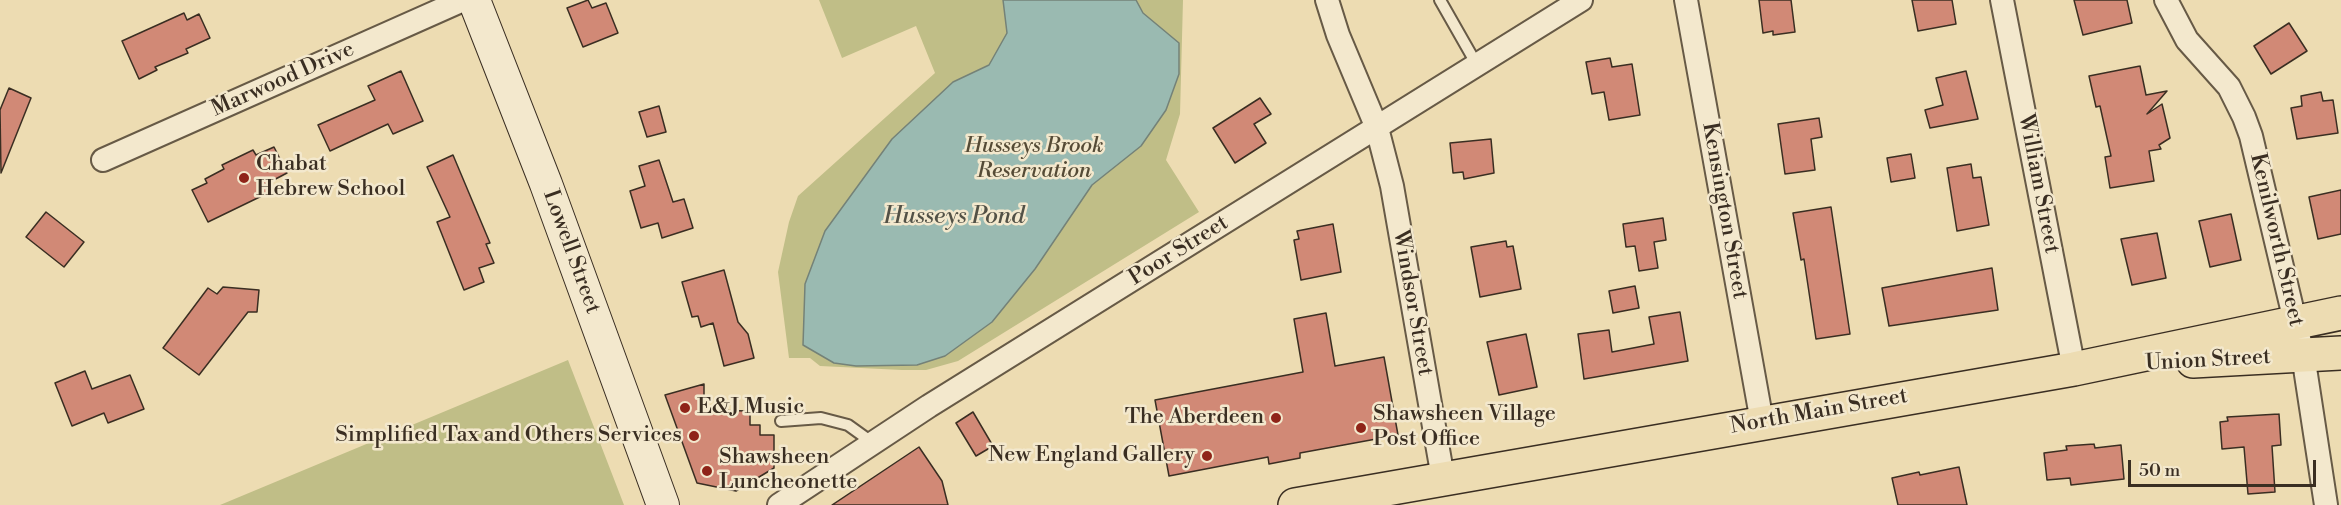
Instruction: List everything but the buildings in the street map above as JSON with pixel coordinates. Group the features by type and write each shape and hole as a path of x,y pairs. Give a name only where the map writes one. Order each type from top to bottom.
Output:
{"main road":[{"name":"Lowell Street","path":"474,0 546,184 663,505"},
{"name":"North Main Street","path":"1309,504 1411,490 1443,478 2074,369 2341,313"},
{"name":"Union Street","path":"2074,369 2341,352"}],"street":[{"name":"Marwood Drive","path":"102,160 463,0"},
{"name":"Windsor Street","path":"1328,0 1338,35 1377,128 1392,186 1443,478"},
{"name":"Poor Street","path":"779,505 958,388 1581,0"},
{"name":"Kensington Street","path":"1686,0 1762,422"},
{"name":"William Street","path":"2002,0 2074,369"},
{"name":"Kenilworth Street","path":"2166,0 2187,40 2229,87 2244,117 2263,180 2303,355 2326,505"}],"lane":[{"path":"1440,0 1477,65"},
{"path":"781,421 821,418 849,425 873,443"}],"green space":[{"name":"Husseys Pond","path":"819,0 1183,0 1180,114 1166,160 1199,212 958,361 926,370 902,370 820,366 810,358 789,358 778,272 789,222 798,196 935,73 916,26 842,58"},
{"path":"568,360 624,505 220,505"}],"water":[{"name":"Husseys Pond","path":"1003,0 1136,0 1143,13 1179,43 1179,74 1166,110 1141,146 1092,185 1035,269 992,322 945,356 917,365 856,366 834,363 803,345 805,284 825,231 892,139 953,82 989,65 1007,33"}],"place":[{"name":"Chabat Hebrew School","path":"244,178"},
{"name":"E&J Music","path":"685,408"},
{"name":"The Aberdeen","path":"1276,418"},
{"name":"Shawsheen Village Post Office","path":"1361,428"},
{"name":"Simplified Tax and Others Services","path":"694,436"},
{"name":"New England Gallery","path":"1207,456"},
{"name":"Shawsheen Luncheonette","path":"707,471"}],"park label":[{"name":"Husseys Brook Reservation","path":"1034,160"}]}
